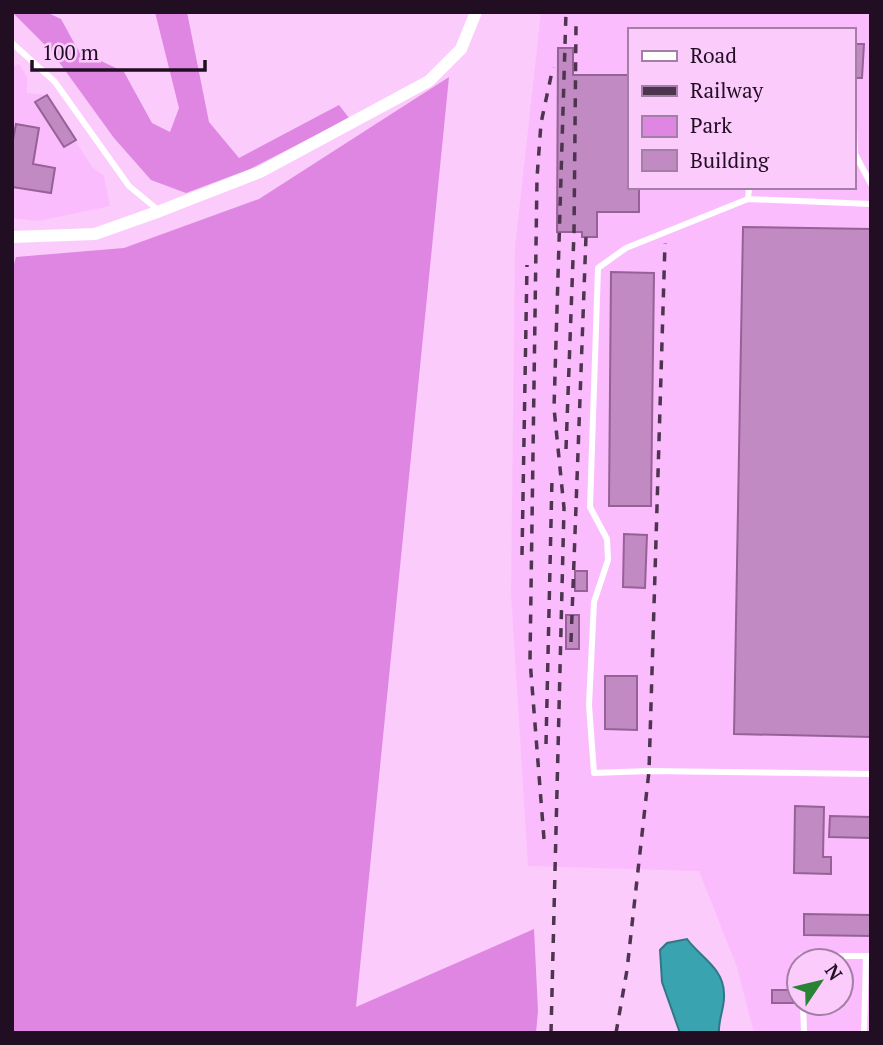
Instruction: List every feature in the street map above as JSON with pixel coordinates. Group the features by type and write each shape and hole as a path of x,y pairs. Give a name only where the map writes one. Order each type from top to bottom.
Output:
{"street":[{"path":"12,237 95,234 260,172 429,82 461,49 477,12"}],"lane":[{"path":"12,43 55,82 130,186 160,211"},
{"path":"855,154 871,184"},
{"path":"748,199 749,189"},
{"path":"871,204 748,199 626,248 597,268 590,508 607,540 608,560 594,602 589,705 594,773 649,771 871,774"},
{"path":"864,1033 868,956"}],"shaded area":[{"path":"541,12 871,12 871,1033 754,1033 737,967 699,871 528,866 511,594 515,248"},
{"path":"19,64 27,77 27,93 47,95 92,167 104,176 110,206 38,221 12,218 12,67"},
{"path":"687,939 716,970 723,985 724,999 719,1033 680,1033 662,982 660,950 667,943"}],"green space":[{"path":"12,12 46,12 61,19 78,50 124,72 152,123 170,132 179,108 155,12 187,12 209,122 239,158 339,105 349,118 250,169 186,193 151,180 114,138 51,51"},
{"path":"449,77 356,1007 534,929 538,1011 536,1033 12,1033 12,271 16,257 124,248 259,199"}],"building":[{"path":"855,44 864,44 862,78 855,78"},
{"path":"558,48 573,48 573,75 628,75 628,189 639,189 639,212 597,212 597,237 582,237 582,232 557,232"},
{"path":"47,95 76,140 64,147 35,102"},
{"path":"16,124 39,128 33,164 55,168 51,193 12,187 12,145"},
{"path":"743,227 871,229 871,737 734,734"},
{"path":"611,272 654,273 651,506 609,506"},
{"path":"624,534 647,535 645,588 623,587"},
{"path":"575,571 587,571 587,591 575,591"},
{"path":"566,615 579,615 579,649 566,649"},
{"path":"605,676 637,676 637,730 605,729"},
{"path":"795,806 824,807 823,857 831,857 831,874 794,873"},
{"path":"830,816 871,817 871,838 829,837"},
{"path":"804,914 871,915 871,936 804,935"},
{"path":"772,990 785,990 785,1003 772,1003"}],"railway":[{"path":"551,1033 564,508 554,408 566,12"},
{"path":"566,449 574,232 576,26"},
{"path":"544,839 530,660 537,178 541,123 553,67"},
{"path":"571,642 586,236"},
{"path":"616,1033 627,970 649,771 665,243"},
{"path":"522,555 527,265"},
{"path":"546,744 552,478"}]}
